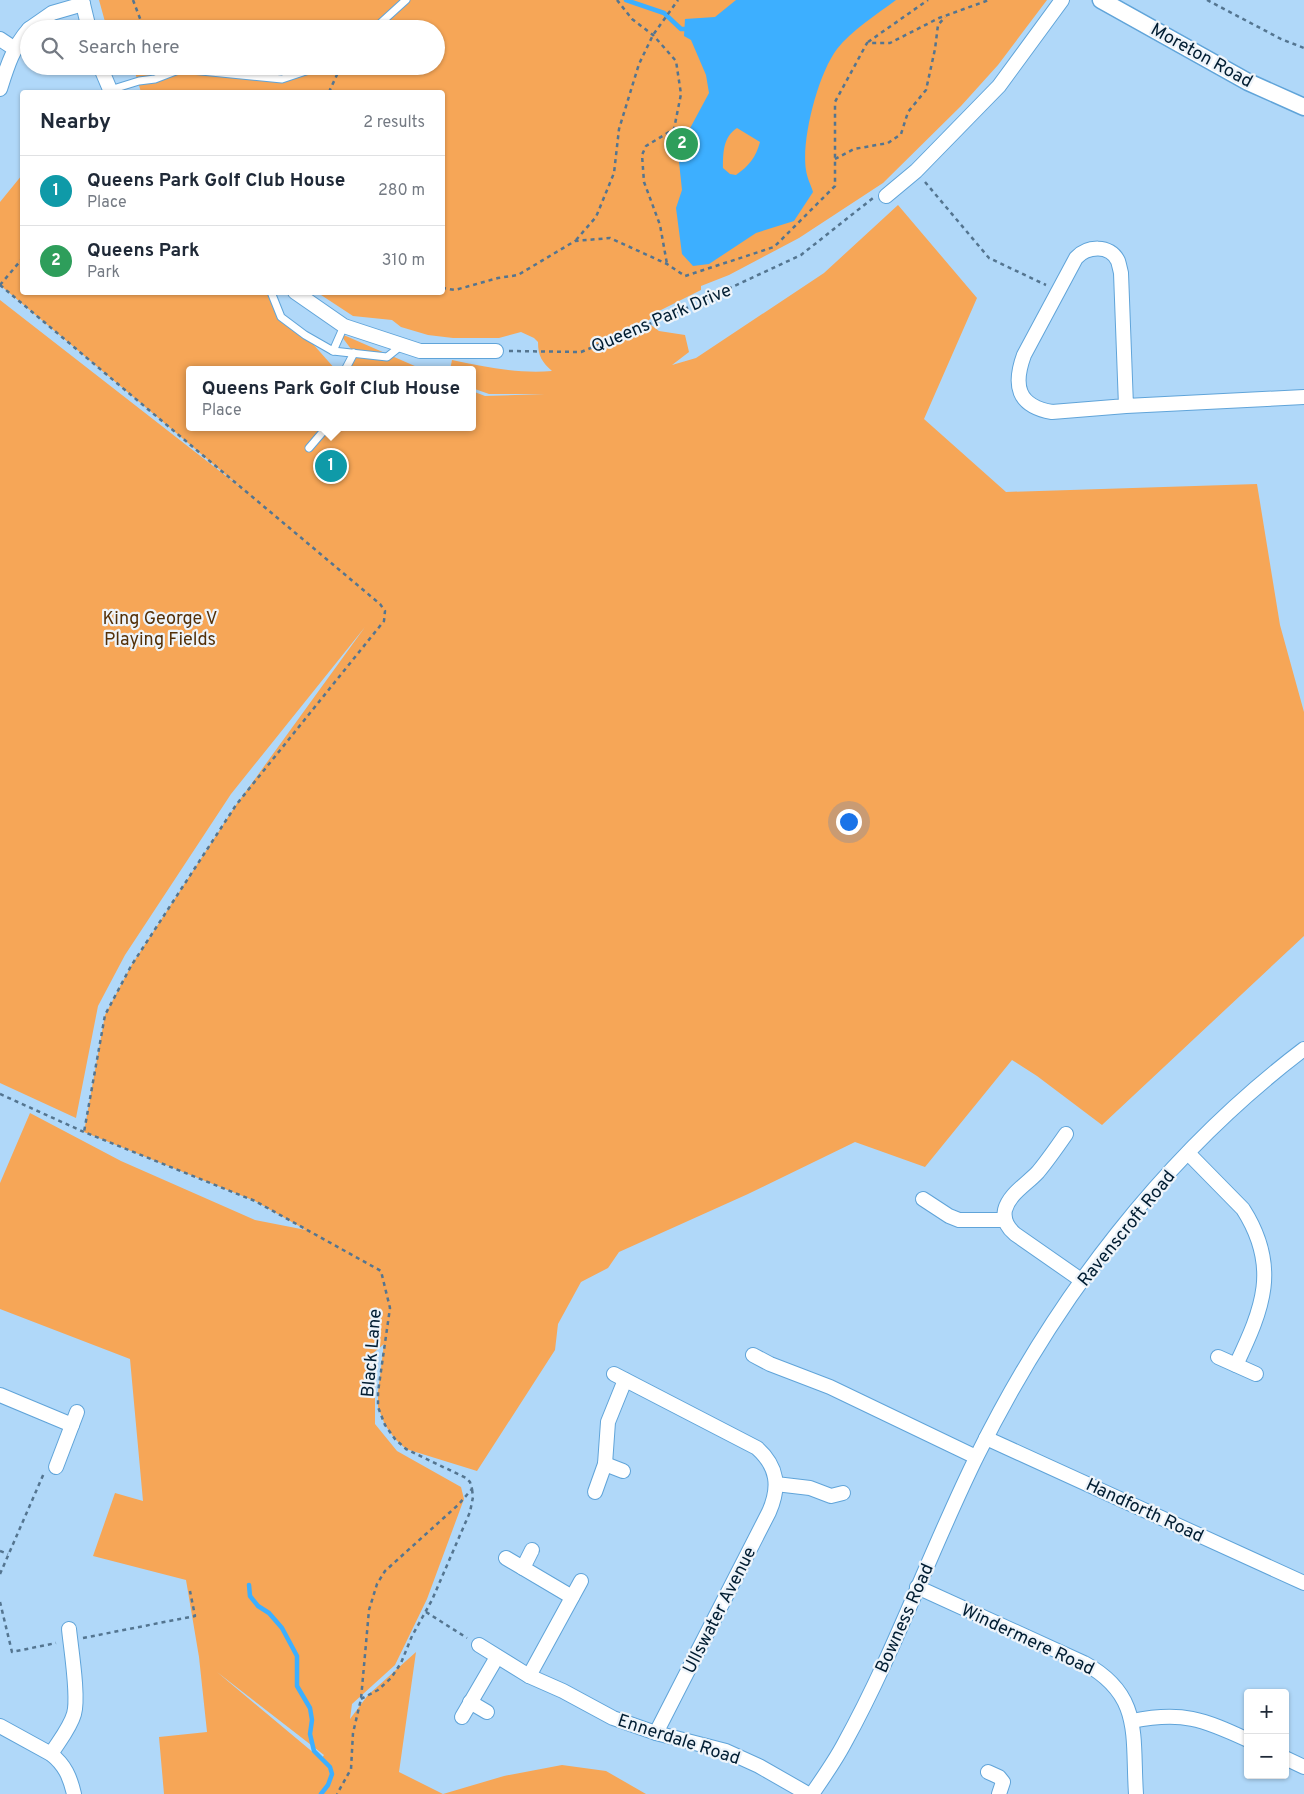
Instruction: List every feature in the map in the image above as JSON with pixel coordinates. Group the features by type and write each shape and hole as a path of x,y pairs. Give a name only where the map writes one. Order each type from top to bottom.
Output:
{"street":[{"path":"889,194 916,170 999,86 1062,0"},
{"name":"Moreton Road","path":"1101,0 1248,82 1304,107"},
{"path":"42,20 52,13 82,2 87,20"},
{"path":"0,39 15,49"},
{"path":"0,89 7,66 20,42"},
{"path":"104,75 110,90"},
{"path":"1126,406 1121,273 1118,261 1108,252 1099,248 1086,249 1076,258 1058,291 1024,355 1017,376 1021,394 1034,406 1052,412 1126,406 1304,397"},
{"path":"299,295 344,326 402,346 420,351 496,351"},
{"name":"Ravenscroft Road","path":"986,1438 1038,1345 1081,1280 1141,1205 1188,1153 1250,1093 1304,1049"},
{"path":"1066,1134 1040,1170 1009,1201 1005,1211 1005,1220 1015,1234 1081,1280"},
{"path":"1188,1153 1243,1209 1250,1220 1261,1251 1264,1282 1261,1306 1236,1365"},
{"path":"924,1200 959,1220 1005,1220"},
{"path":"753,1355 770,1364 830,1387 976,1458"},
{"path":"1218,1357 1256,1374"},
{"path":"595,1492 605,1464 608,1422 620,1377 757,1448 771,1464 776,1484 810,1488 831,1496 843,1493"},
{"path":"0,1395 74,1418 56,1467"},
{"name":"Bowness Road","path":"812,1794 855,1724 986,1438"},
{"name":"Handforth Road","path":"986,1438 1304,1583"},
{"path":"605,1464 623,1471"},
{"name":"Ullswater Avenue","path":"656,1733 769,1512 776,1484"},
{"path":"523,1568 532,1550"},
{"path":"506,1558 572,1597"},
{"path":"529,1676 581,1581"},
{"name":"Windermere Road","path":"918,1587 1084,1663 1101,1672 1115,1685 1121,1694 1132,1721 1136,1794"},
{"path":"51,1754 75,1712 69,1635"},
{"name":"Ennerdale Road","path":"480,1645 529,1676 563,1691 613,1718 656,1733 726,1751 759,1766 808,1794"},
{"path":"462,1717 497,1657"},
{"path":"470,1702 487,1712"},
{"path":"1132,1721 1158,1716 1188,1717 1220,1727 1244,1738"},
{"path":"0,1726 51,1754 63,1765 74,1794"},
{"path":"1289,1760 1304,1767"},
{"path":"988,1772 999,1777 1003,1782 999,1794"}],"lane":[{"path":"384,20 406,0"},
{"path":"113,90 165,75"},
{"path":"242,75 282,79 294,75"},
{"path":"273,295 281,317 305,335 333,351 387,357 402,346"},
{"path":"333,351 344,326"},
{"path":"347,366 354,354"},
{"path":"309,448 324,431"}],"path":[{"path":"132,0 140,20"},
{"path":"617,0 632,18 653,35 676,60 681,94 674,130 646,146 642,155 644,182 660,225 667,264"},
{"path":"445,288 455,290 498,278 518,275 575,241 596,217 614,173 619,129 640,64 653,35 678,0"},
{"path":"575,241 610,238 667,264 685,276 774,247 835,186 835,102 867,43 928,0"},
{"path":"867,43 890,43 946,16 989,0"},
{"path":"1207,0 1281,39 1304,48"},
{"path":"835,159 854,149 888,143 901,134 908,112 926,90 938,25 946,16"},
{"path":"330,90 337,75"},
{"path":"916,170 989,258 1058,291"},
{"name":"Queens Park Drive","path":"496,351 581,352 674,314 801,255 882,191 889,194"},
{"path":"20,261 0,285 373,598 385,611 384,621 236,805 131,966 105,1015 84,1132"},
{"name":"Black Lane","path":"0,1094 84,1132 255,1201 380,1271 390,1308 378,1392 378,1407 385,1425 395,1439 406,1449 466,1478 472,1488"},
{"path":"0,1574 45,1471 56,1467"},
{"path":"361,1699 378,1690 391,1678 401,1663 412,1636 426,1612 470,1512 473,1497 472,1488"},
{"path":"337,1794 351,1769 352,1733 361,1699 369,1610 377,1584 386,1571 458,1505 472,1488"},
{"path":"0,1551 8,1554"},
{"path":"0,1602 12,1652 69,1635 195,1616 190,1591"},
{"path":"426,1612 480,1645"}],"green space":[{"name":"King George V Playing Fields","path":"99,0 1047,0 998,65 961,106 883,183 799,238 729,275 701,286 701,290 657,312 647,322 659,331 685,335 689,352 672,365 696,358 824,273 898,205 977,298 924,419 1006,492 1257,484 1280,625 1304,712 1304,936 1102,1125 1037,1076 1012,1060 925,1167 855,1142 748,1194 619,1252 608,1268 581,1282 558,1324 555,1350 477,1471 406,1449 395,1439 385,1425 378,1407 384,1344 372,1354 375,1375 375,1424 397,1451 461,1487 464,1499 427,1599 395,1665 352,1704 350,1719 368,1695 416,1652 399,1772 443,1794 164,1794 159,1737 207,1732 199,1657 186,1580 93,1556 115,1493 143,1501 130,1359 0,1309 0,1183 30,1113 121,1161 255,1220 306,1230 255,1201 84,1132 105,1015 131,966 236,805 365,627 231,794 125,955 98,1006 76,1118 0,1083 0,300 244,490 0,285 0,202 20,177 20,295 272,295 281,317 305,335 332,366 186,366 186,431 476,431 476,393 485,396 545,394 489,394 476,389 476,366 451,366 452,360 514,371 552,371 541,358 538,342 521,332 499,338 453,338 428,335 401,327 392,320 353,316 321,295 445,295 445,90 140,90 136,75 445,75 445,20 105,20","holes":["217,1672 324,1755 321,1759"]},
{"path":"339,333 415,366 346,366 354,353"},
{"path":"562,1765 606,1771 646,1794 443,1794 504,1776"}],"water":[{"path":"736,0 896,0 843,42 823,74 812,108 806,142 806,170 813,192 794,221 756,233 709,264 693,266 682,254 676,208 682,190 679,162 688,132 709,93 706,75 691,40 684,36 685,19 715,17","holes":["737,128 760,142 751,161 736,175 730,174 723,168 726,141"]}],"waterway":[{"path":"626,0 664,13 681,29 685,29"},
{"path":"249,1585 250,1596 282,1628 297,1656 297,1686 310,1708 312,1720 310,1734 314,1751 330,1767 332,1774 328,1785 321,1794"}],"place":[{"name":"Queens Park","path":"682,144"},
{"name":"Queens Park Golf Club House","path":"331,466"}]}
